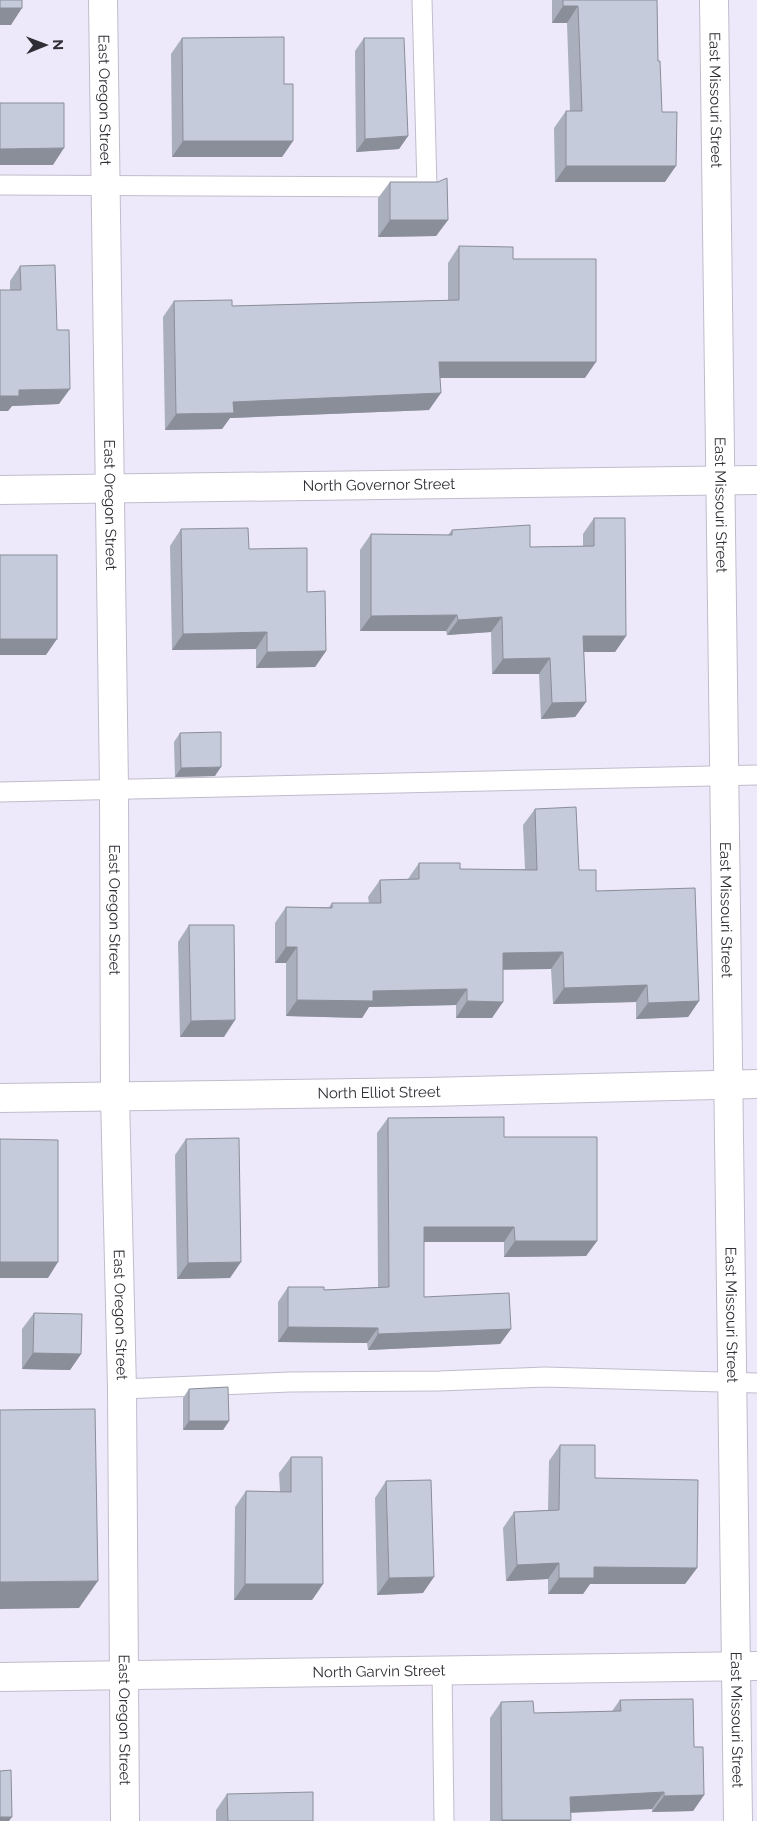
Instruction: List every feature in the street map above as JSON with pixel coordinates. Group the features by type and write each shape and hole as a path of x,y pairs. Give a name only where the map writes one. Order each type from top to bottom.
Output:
{"street":[{"name":"East Oregon Street","path":"103,0 114,788 115,1096 122,1389 125,1821"},
{"name":"East Missouri Street","path":"714,0 728,1084 744,1384 746,1666 738,1821"},
{"name":"North Governor Street","path":"0,490 757,480"},
{"name":"North Elliot Street","path":"0,1098 428,1092 757,1084"},
{"name":"North Garvin Street","path":"0,1677 746,1666"}],"lane":[{"path":"0,185 427,187 422,0"},
{"path":"0,792 757,775"},
{"path":"122,1389 290,1382 440,1381 545,1377 744,1384"},
{"path":"442,1671 444,1821"}],"building":[{"path":"0,0 22,0 22,8 0,8"},
{"path":"563,0 657,0 658,61 660,61 662,112 677,112 676,166 566,166 566,111 582,111 578,6 563,6"},
{"path":"284,37 284,84 293,84 293,141 183,141 182,38"},
{"path":"364,38 404,38 408,136 365,139"},
{"path":"0,103 64,103 64,148 0,149"},
{"path":"447,178 448,220 390,220 390,182 438,182"},
{"path":"459,246 513,247 513,259 596,259 596,362 439,362 441,393 233,402 234,413 176,414 174,301 232,300 232,306 459,300"},
{"path":"55,265 57,330 69,330 70,389 19,390 19,396 0,396 0,290 21,290 20,266"},
{"path":"594,518 625,518 626,636 583,636 586,702 552,703 550,658 503,659 502,617 458,620 457,615 371,616 371,534 452,535 452,530 530,525 530,547 594,546"},
{"path":"248,528 249,549 307,548 307,592 325,591 326,651 267,652 267,632 183,634 181,529"},
{"path":"0,555 57,555 57,639 0,639"},
{"path":"221,732 221,767 181,768 180,733"},
{"path":"576,807 579,870 596,870 596,891 695,888 699,1001 648,1003 647,985 564,988 563,952 503,953 503,1002 467,1001 467,989 373,991 373,1001 297,1000 297,947 286,947 286,907 332,908 332,903 381,903 380,880 419,879 419,863 460,863 460,869 537,870 535,809"},
{"path":"189,925 234,925 235,1020 191,1021"},
{"path":"504,1117 504,1137 597,1137 597,1241 515,1241 514,1227 424,1227 424,1297 509,1293 511,1329 378,1334 378,1328 288,1327 288,1287 324,1287 324,1290 389,1287 388,1118"},
{"path":"239,1138 241,1262 188,1263 186,1139"},
{"path":"0,1139 58,1140 58,1262 0,1262"},
{"path":"34,1313 82,1314 81,1354 33,1353"},
{"path":"228,1387 229,1421 189,1421 189,1389"},
{"path":"95,1409 98,1581 0,1582 0,1410"},
{"path":"560,1445 595,1445 595,1478 698,1480 697,1568 594,1567 594,1578 559,1578 559,1563 517,1565 514,1512 559,1510"},
{"path":"291,1457 322,1457 323,1584 245,1584 246,1491 291,1492"},
{"path":"431,1480 434,1577 389,1578 386,1481"},
{"path":"693,1699 694,1747 703,1747 704,1795 664,1796 664,1792 570,1797 571,1820 502,1820 501,1702 533,1701 534,1713 621,1711 620,1700"},
{"path":"11,1770 12,1817 0,1817 0,1771"},
{"path":"313,1792 313,1821 228,1821 227,1794"}]}
